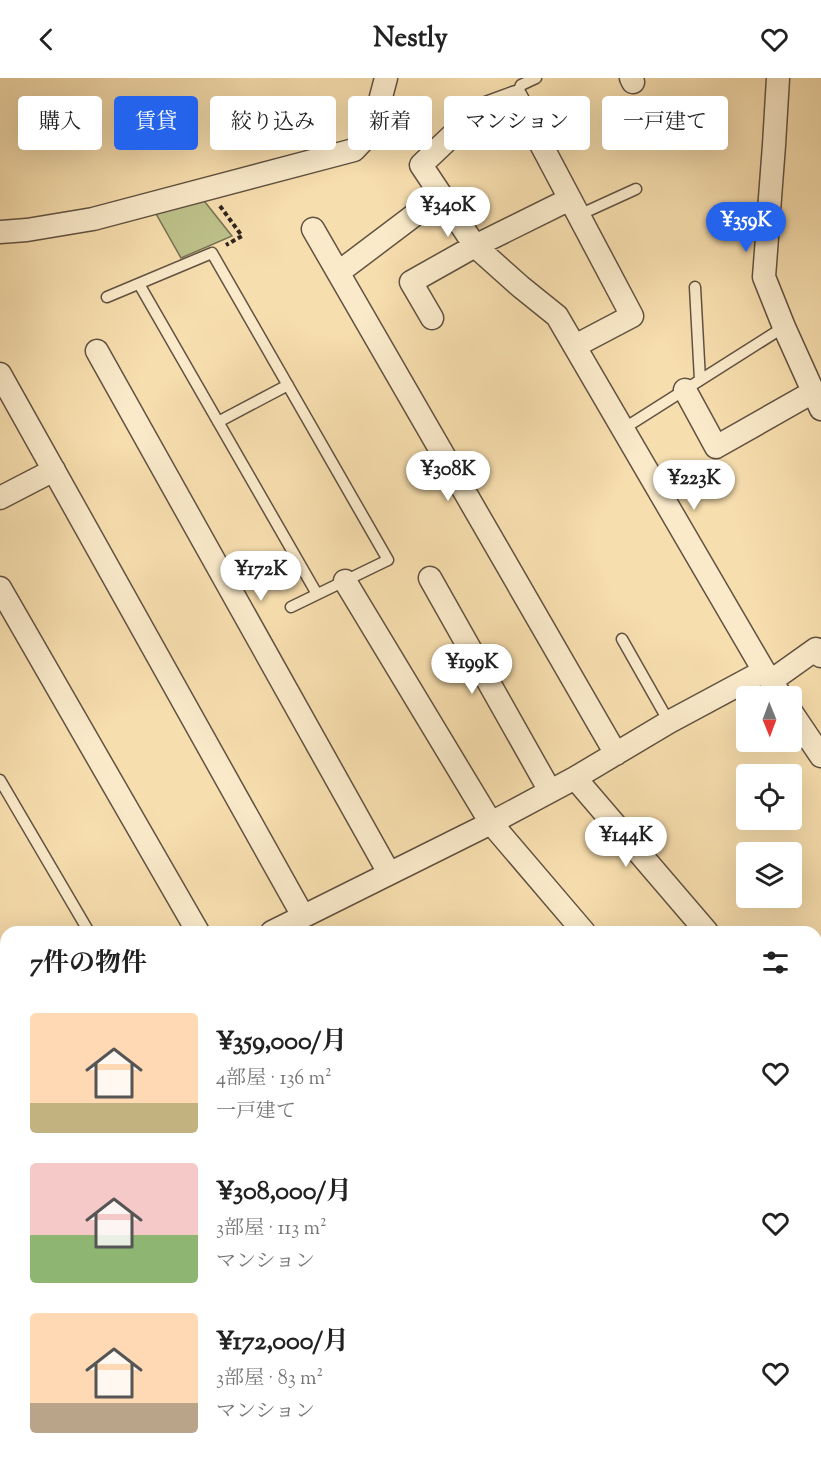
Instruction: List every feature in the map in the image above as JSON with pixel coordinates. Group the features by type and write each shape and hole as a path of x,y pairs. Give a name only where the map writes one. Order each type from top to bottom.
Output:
{"street":[{"path":"0,232 93,219 354,150 372,131 386,78"},
{"path":"692,385 716,447 817,401 764,277 778,78"},
{"path":"444,143 421,165 475,246 557,316 772,683"},
{"path":"544,150 632,316 575,346"},
{"path":"339,272 441,195"},
{"path":"432,318 411,282 475,246 575,207"},
{"path":"313,229 616,754"},
{"path":"98,351 389,873"},
{"path":"0,374 303,916"},
{"path":"0,498 54,470"},
{"path":"430,578 550,791"},
{"path":"345,581 491,823 579,926"},
{"path":"0,588 195,926"},
{"path":"284,926 491,823 575,778 669,722 772,683 816,649 821,656"},
{"path":"802,728 821,756"},
{"path":"575,778 702,926"}],"lane":[{"path":"516,96 521,85 536,78"},
{"path":"575,207 636,189"},
{"path":"107,297 212,253 388,560 291,607"},
{"path":"139,284 317,594"},
{"path":"692,385 695,287"},
{"path":"623,429 784,327"},
{"path":"218,422 288,385"},
{"path":"622,639 669,722"},
{"path":"0,780 85,926"}],"path":[{"path":"206,188 242,236 212,253"}],"green space":[{"path":"201,197 232,236 181,258 155,212"}]}
